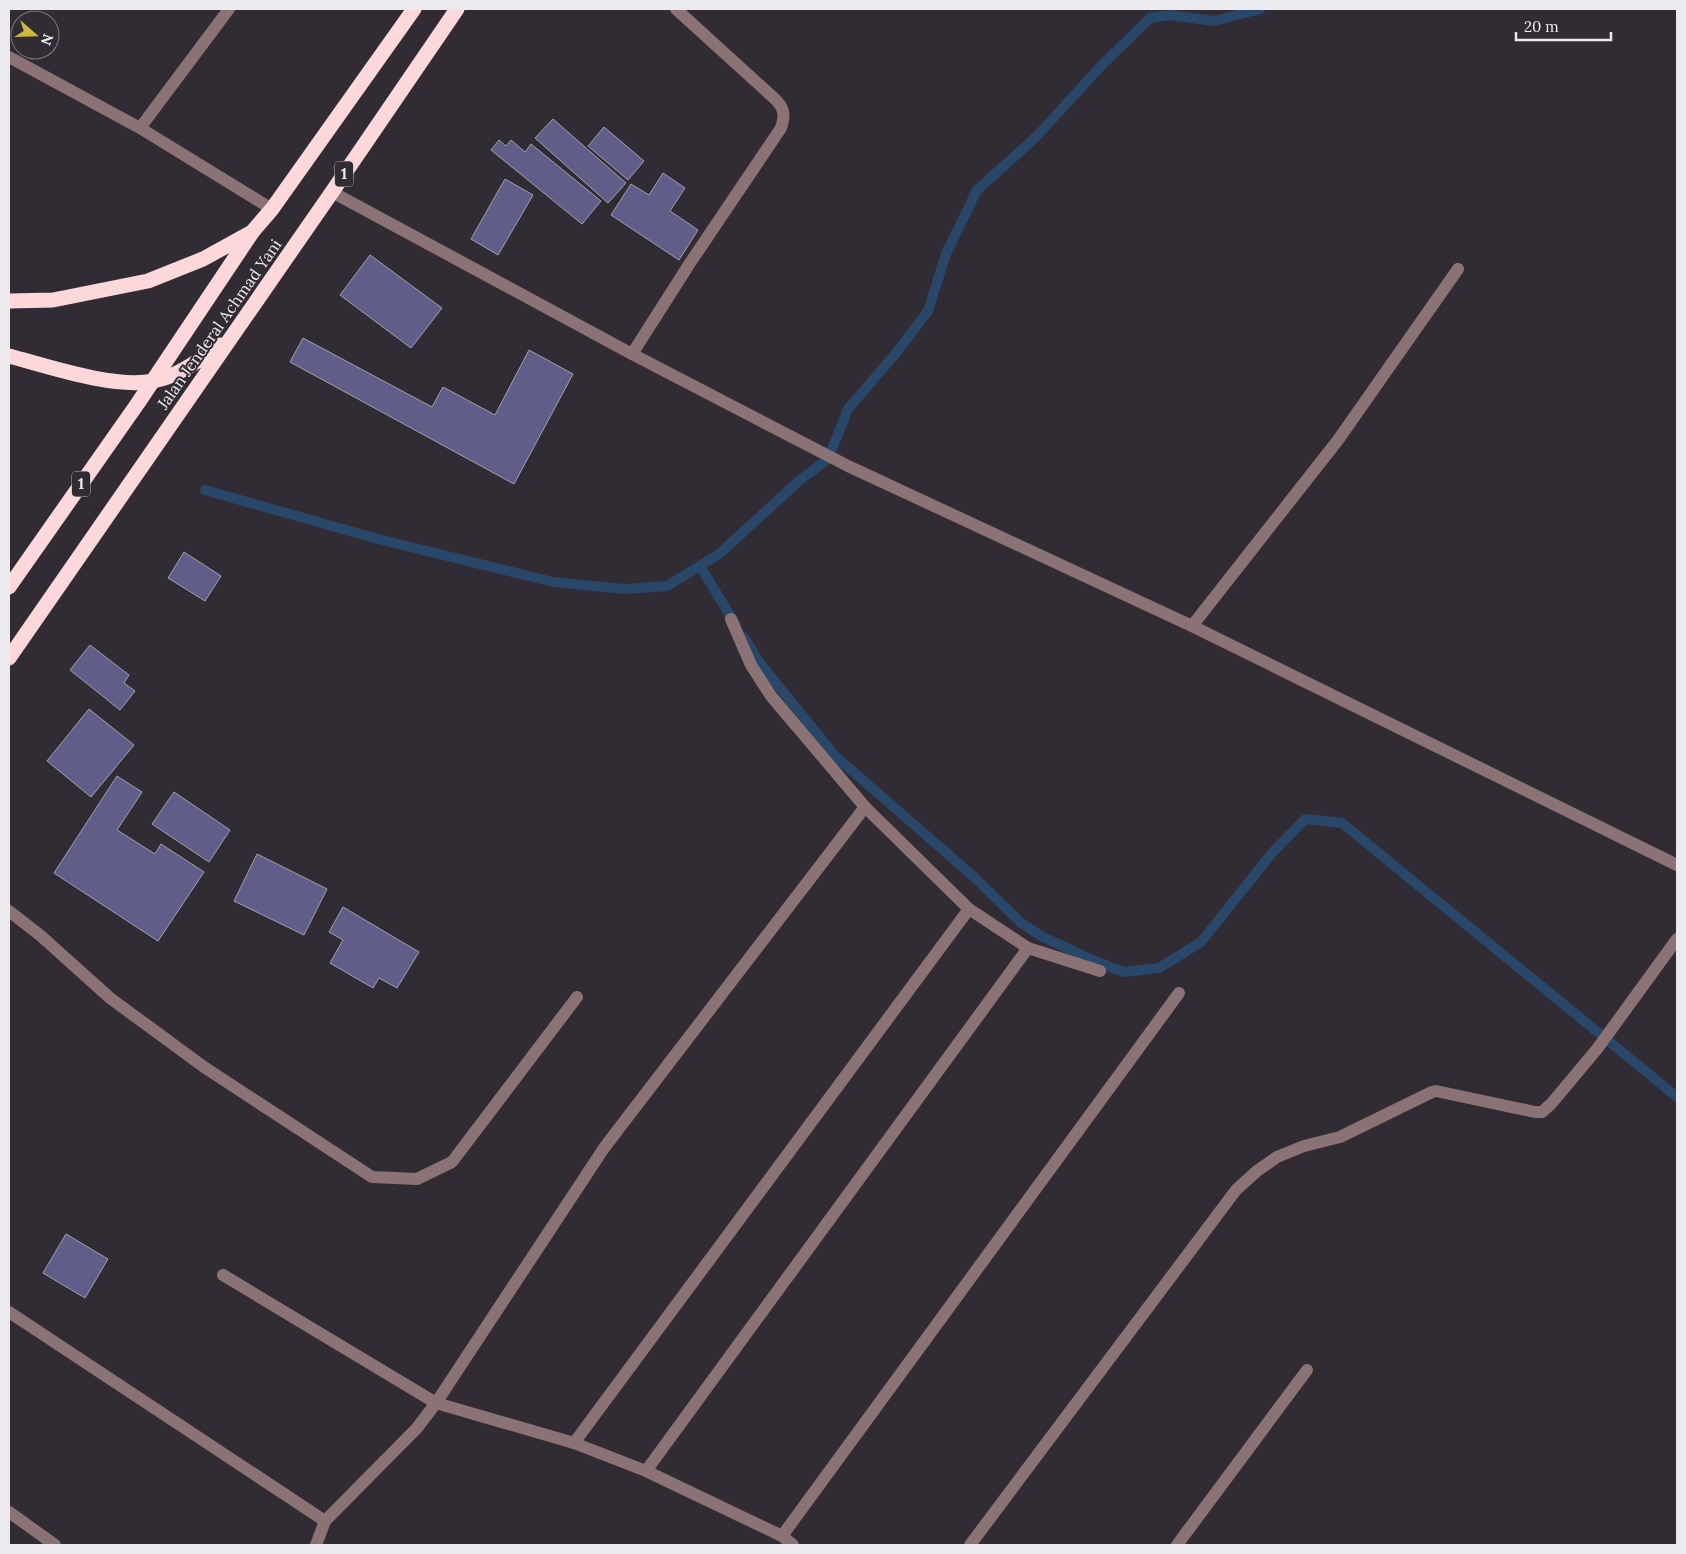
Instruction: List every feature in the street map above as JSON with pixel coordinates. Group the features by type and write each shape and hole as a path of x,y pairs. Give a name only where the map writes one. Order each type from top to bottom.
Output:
{"highway":[{"name":"Jalan Jenderal Achmad Yani","path":"9,588 153,381 253,232 414,9"},
{"name":"Jalan Jenderal Achmad Yani","path":"9,658 458,9"},
{"path":"9,302 53,300 148,281 203,259 253,232"},
{"path":"9,356 64,371 124,383 153,381 188,369 230,339"}],"street":[{"path":"140,128 229,9"},
{"path":"632,354 781,128 785,117 783,107 776,99 676,9"},
{"path":"9,57 140,128 272,208"},
{"path":"332,192 632,354 848,466 1192,626 1677,865"},
{"path":"1192,626 1338,440 1458,269"},
{"path":"731,619 751,665 771,696 865,806 969,909 1028,948 1100,971"},
{"path":"316,1545 325,1521 417,1428 436,1403 604,1148 865,806"},
{"path":"574,1443 969,909"},
{"path":"9,911 41,936 110,998 204,1067 372,1177 417,1179 452,1162 577,998"},
{"path":"970,1545 1236,1190 1257,1171 1277,1157 1304,1146 1340,1137 1436,1091 1542,1112 1551,1104 1597,1049 1677,939"},
{"path":"646,1471 1028,948"},
{"path":"782,1536 1179,993"},
{"path":"224,1275 436,1403 574,1443 646,1471 782,1536 792,1545"},
{"path":"9,1312 325,1521"},
{"path":"1178,1545 1307,1370"},
{"path":"9,1512 55,1545"}],"building":[{"path":"553,119 626,183 608,203 535,138"},
{"path":"604,127 644,161 628,180 588,146"},
{"path":"499,140 506,146 511,140 525,152 531,144 601,201 582,224 491,150"},
{"path":"663,173 685,188 670,211 698,230 679,260 611,215 631,184 649,195"},
{"path":"505,179 533,195 498,255 471,239"},
{"path":"370,255 442,308 411,348 340,295"},
{"path":"303,338 432,407 443,387 495,415 529,350 573,374 514,484 290,362"},
{"path":"184,552 221,576 205,601 168,578"},
{"path":"90,645 129,675 124,683 135,691 120,710 70,670"},
{"path":"89,709 134,745 91,797 47,761"},
{"path":"117,776 142,792 117,830 155,854 161,844 204,872 158,941 54,873"},
{"path":"174,792 230,830 209,862 152,824"},
{"path":"257,854 327,889 304,935 234,901"},
{"path":"343,907 419,952 397,988 379,978 373,988 330,963 343,940 329,932"},
{"path":"66,1234 108,1259 85,1298 43,1273"}],"waterway":[{"path":"205,490 378,539 553,582 625,589 667,586 719,554 800,480 828,459 848,409 896,353 928,311 946,254 977,190 1036,137 1100,67 1150,18 1170,15 1214,21 1260,9"},
{"path":"700,566 736,625"},
{"path":"744,637 759,662 835,756 972,875 1020,922 1041,936 1097,962 1124,972 1159,968 1201,942 1272,853 1305,819 1342,823 1677,1097"}]}
